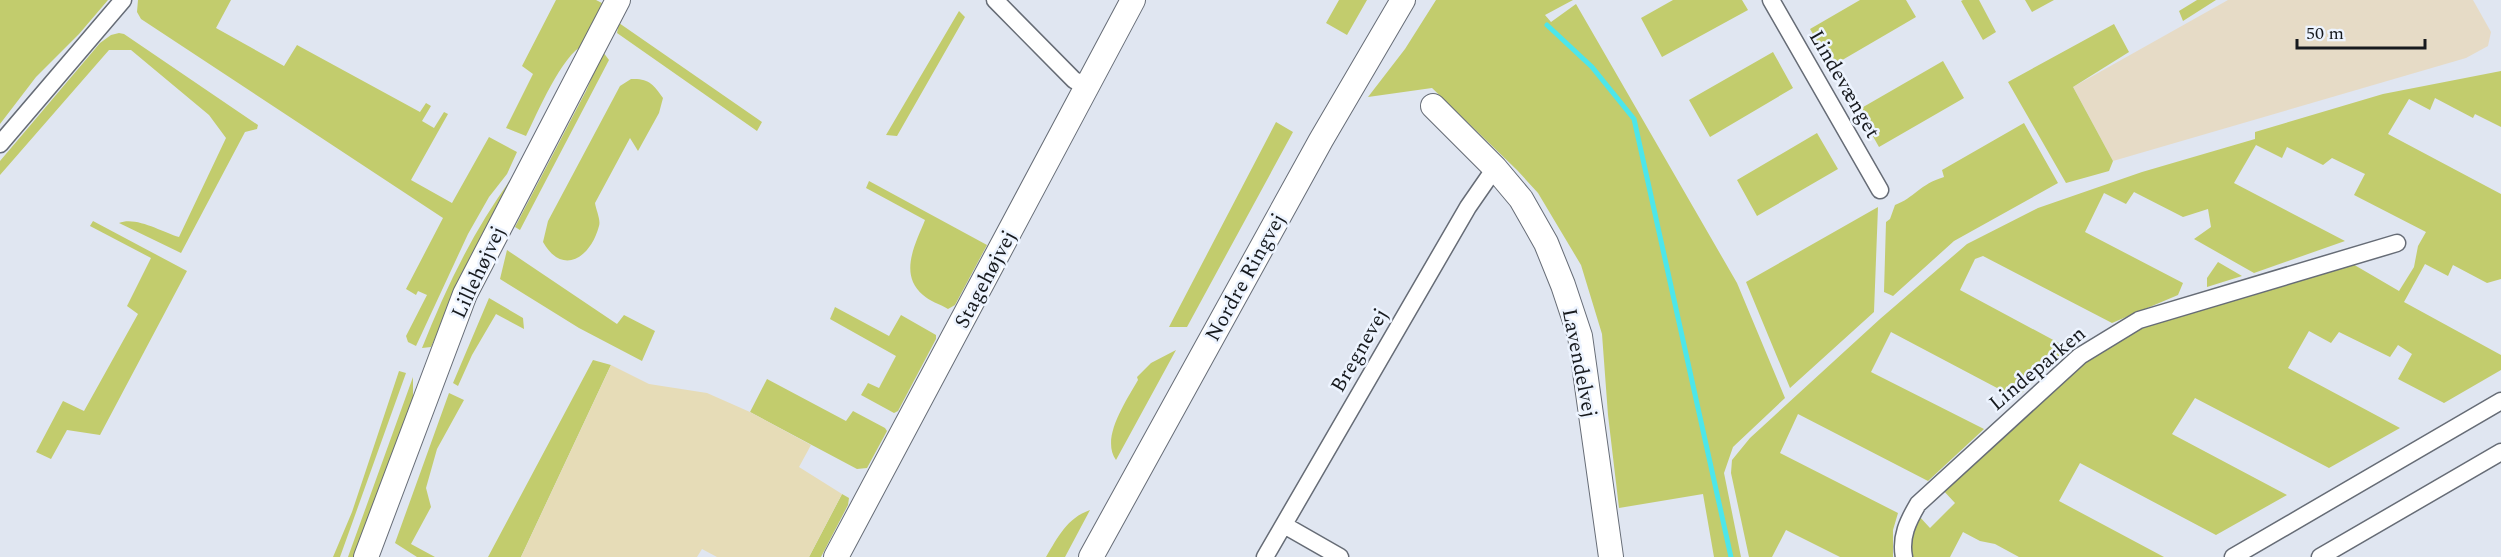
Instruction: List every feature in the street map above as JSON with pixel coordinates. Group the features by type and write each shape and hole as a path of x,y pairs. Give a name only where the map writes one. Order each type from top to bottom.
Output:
{"street":[{"path":"0,144 123,0"},
{"name":"Lillehøjvej","path":"366,557 465,294 618,0"},
{"path":"995,0 1074,80 1086,86"},
{"name":"Stagehøjvej","path":"836,557 1133,0"},
{"name":"Nordre Ringvej","path":"1091,557 1321,140 1403,0"},
{"name":"Lindevænget","path":"1771,0 1880,190"},
{"name":"Lavendelvej","path":"1433,106 1495,168 1521,199 1546,243 1563,285 1580,336 1611,557"},
{"name":"Bregnevej","path":"1265,557 1468,207 1495,168"},
{"name":"Lindeparken","path":"1904,557 1906,526 1918,504 2080,356 2139,320 2397,243"},
{"path":"2233,557 2501,400"},
{"path":"2320,557 2501,452"},
{"path":"1284,525 1340,557"}],"shaded area":[{"path":"2228,0 2473,0 2491,32 2488,46 2466,58 2113,161 2073,87"}],"green space":[{"path":"0,0 108,0 79,34 36,77 0,124"},
{"path":"138,0 231,0 216,28 284,66 297,45 420,112 426,103 431,106 422,121 434,128 444,112 448,114 411,180 452,203 489,137 517,152 507,174 489,197 468,234 416,346 408,342 406,336 427,295 418,291 416,295 406,289 443,218 141,19 137,12"},
{"path":"556,0 596,0 606,5 584,45 567,60 559,72 526,136 506,128 533,74 522,66"},
{"path":"1339,0 1367,0 1347,35 1326,23"},
{"path":"1436,0 1573,0 1545,15 1551,22 1576,4 1737,283 1785,398 1733,447 1724,473 1741,557 1714,557 1703,494 1619,508 1608,415 1602,334 1581,265 1538,193 1432,88 1368,97 1405,49"},
{"path":"1673,0 1742,0 1748,10 1662,57 1641,18"},
{"path":"1860,0 1906,0 1916,17 1832,66 1810,29"},
{"path":"1979,0 1996,32 1983,40 1961,1"},
{"path":"2025,0 2054,0 2032,12"},
{"path":"2197,0 2216,0 2183,21 2179,11"},
{"path":"959,11 965,17 897,136 886,135"},
{"path":"619,23 762,122 757,131 617,33"},
{"path":"2114,24 2129,52 2073,87 2113,161 2109,171 2066,183 2008,82"},
{"path":"124,34 258,125 257,129 245,132 181,253 119,223 126,221 141,223 179,237 226,138 209,115 131,50 109,50 0,175 0,161 100,43 111,35"},
{"path":"603,52 609,60 520,230 515,227 586,91"},
{"path":"1773,52 1793,88 1710,137 1689,100"},
{"path":"1943,61 1964,98 1879,147 1858,110"},
{"path":"2501,71 2501,127 2475,114 2473,118 2435,98 2430,110 2409,99 2388,134 2501,194 2501,279 2487,283 2453,265 2448,276 2425,264 2404,302 2501,355 2501,370 2444,403 2398,379 2412,354 2398,345 2390,357 2339,332 2331,343 2309,331 2288,368 2400,428 2329,468 2195,398 2172,434 2287,495 2216,535 2080,463 2059,501 2164,557 2019,557 1995,544 1980,541 1963,532 1950,557 1910,557 1911,530 1918,515 1930,528 1955,503 1941,488 2083,360 2141,327 2351,263 2399,291 2414,267 2418,246 2426,232 2354,195 2365,174 2332,158 2323,165 2287,147 2282,158 2256,145 2234,183 2345,241 2254,273 2194,239 2211,227 2208,209 2183,217 2134,192 2126,204 2104,193 2085,232 2183,283 2178,295 2112,323 1983,256 1975,259 1960,290 2070,349 2016,398 1891,332 1871,372 1984,429 1928,481 1798,414 1780,453 1898,513 1893,530 1893,557 1840,557 1786,530 1772,557 1749,557 1731,473 1732,460 1750,438 1880,319 1967,244 2038,208 2142,172 2255,139 2255,132 2383,94"},
{"path":"631,79 647,81 657,89 663,98 659,113 638,151 630,138 595,203 599,224 590,246 576,259 559,259 543,242 548,221 620,86"},
{"path":"1276,122 1293,132 1187,327 1169,327"},
{"path":"2024,123 2058,183 1954,241 1893,296 1884,292 1886,222 1890,219 1895,205 1929,183 1944,177 1942,170"},
{"path":"1817,133 1838,169 1757,216 1737,180"},
{"path":"519,168 456,290 431,347 422,348 464,255 490,210"},
{"path":"869,181 987,245 955,305 948,309 928,299 916,287 912,278 911,258 925,220 866,188"},
{"path":"1878,207 1874,312 1790,388 1746,282"},
{"path":"93,221 187,271 100,435 67,430 51,459 36,452 63,401 84,411 138,314 127,306 151,258 90,226"},
{"path":"507,250 617,324 624,315 655,331 642,361 579,328 500,279"},
{"path":"2218,262 2242,276 2207,287 2207,278"},
{"path":"489,298 523,318 524,329 496,314 472,355 458,386 453,383"},
{"path":"835,307 889,336 901,315 936,335 898,411 894,413 861,395 868,383 879,388 896,356 830,319"},
{"path":"1176,350 1116,460 1111,441 1113,430 1138,380 1137,377 1151,363"},
{"path":"593,360 611,365 521,557 488,557"},
{"path":"399,371 406,373 340,557 333,557 352,512"},
{"path":"413,377 413,401 356,557 348,557"},
{"path":"767,379 846,421 853,411 885,428 887,431 867,468 857,469 750,412"},
{"path":"449,393 464,400 437,449 426,488 431,507 411,544 435,557 417,557 395,543"},
{"path":"842,494 849,498 848,505 821,557 809,557"},
{"path":"1090,510 1065,557 1046,557 1069,523"}],"sand":[{"path":"611,365 649,384 707,393 750,412 811,445 799,467 842,494 809,557 717,557 702,549 697,557 521,557"}],"waterway":[{"path":"1547,25 1592,67 1634,119 1731,557"}]}
